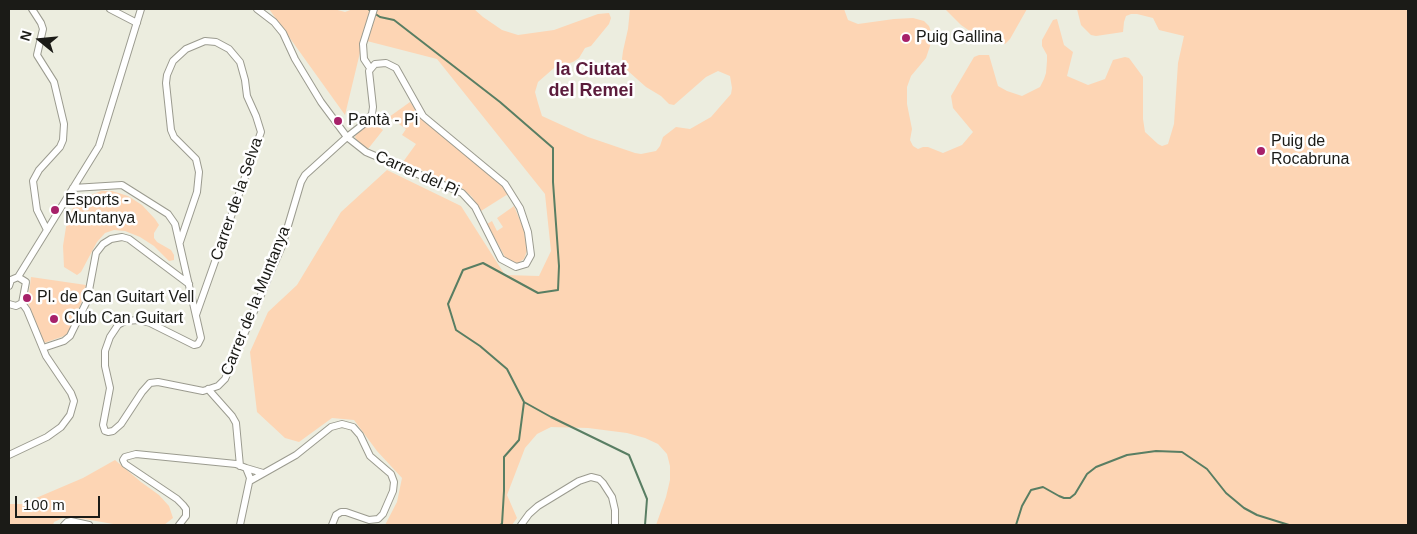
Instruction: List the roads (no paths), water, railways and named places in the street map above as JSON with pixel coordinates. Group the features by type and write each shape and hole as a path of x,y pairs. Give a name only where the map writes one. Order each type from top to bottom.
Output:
{"street":[{"path":"32,9 43,29 37,55 54,82 64,124 63,140 60,147 38,170 33,181 37,210 47,230"},
{"path":"110,9 137,23"},
{"path":"9,283 13,278 18,277 102,139 141,9"},
{"path":"257,9 274,22 283,33 295,58 321,102 346,137 365,123 372,114 370,68 364,59 363,53 365,34 374,9"},
{"name":"Carrer de la Selva","path":"180,243 196,192 199,168 194,156 174,138 171,130 166,83 167,74 173,61 190,46 205,41 216,42 229,49 240,62 247,96 261,132 196,316"},
{"name":"Carrer del Pi","path":"346,137 366,152 462,193 475,207 501,259 516,267 522,266 528,261 531,251 528,232 520,208 505,184 424,116 416,106 401,76 393,66 381,63 375,64 370,68"},
{"name":"Carrer de la Muntanya","path":"73,188 119,184 129,188 168,214 175,224 180,243 201,340 196,345 150,323 139,320 126,321 115,328 105,351 105,366 110,388 104,429 109,432 121,424 142,392 152,382 194,390 208,389 218,386 229,373 282,246 301,182 305,175 346,137"},
{"path":"43,348 64,341 70,336 87,301 96,253 103,244 111,239 122,236 128,239 189,284"},
{"path":"9,456 56,431 65,424 72,411 73,398 43,348 27,310 22,303 26,282 18,277"},
{"path":"9,304 16,306 22,303"},
{"path":"208,389 236,423 243,467 250,475 240,525"},
{"path":"250,481 296,455 331,427 342,424 353,427 360,435 370,456 391,474 394,482 393,491 383,514 378,519 368,520 346,512 340,512 336,515 332,525"},
{"path":"179,525 186,516 186,509 183,505 125,464 123,460 125,457 136,454 243,467 263,473"},
{"path":"521,525 538,506 579,481 591,477 599,479 612,497 615,510 615,525"},
{"path":"64,525 71,521 89,525"}],"waterway":[{"path":"368,9 380,17 394,20 500,102 553,148 553,182 559,266 558,290 538,293 483,263 463,270 448,304 456,330 480,346 507,369 524,402 629,455 647,499 645,525"},
{"path":"500,525 502,524 504,491 504,457 519,440 524,402"},
{"path":"1016,525 1022,506 1031,490 1043,487 1059,496 1070,498 1075,494 1087,474 1096,467 1127,455 1156,451 1182,452 1207,469 1226,493 1244,508 1257,515 1289,525"}],"place":[{"name":"Puig Gallina","path":"906,38"},
{"name":"Pantà - Pi","path":"338,121"},
{"name":"Puig de Rocabruna","path":"1261,151"},
{"name":"Esports - Muntanya","path":"55,210"},
{"name":"Pl. de Can Guitart Vell","path":"27,298"},
{"name":"Club Can Guitart","path":"54,319"}],"district":[{"name":"la Ciutat del Remei","path":"591,80"}]}
